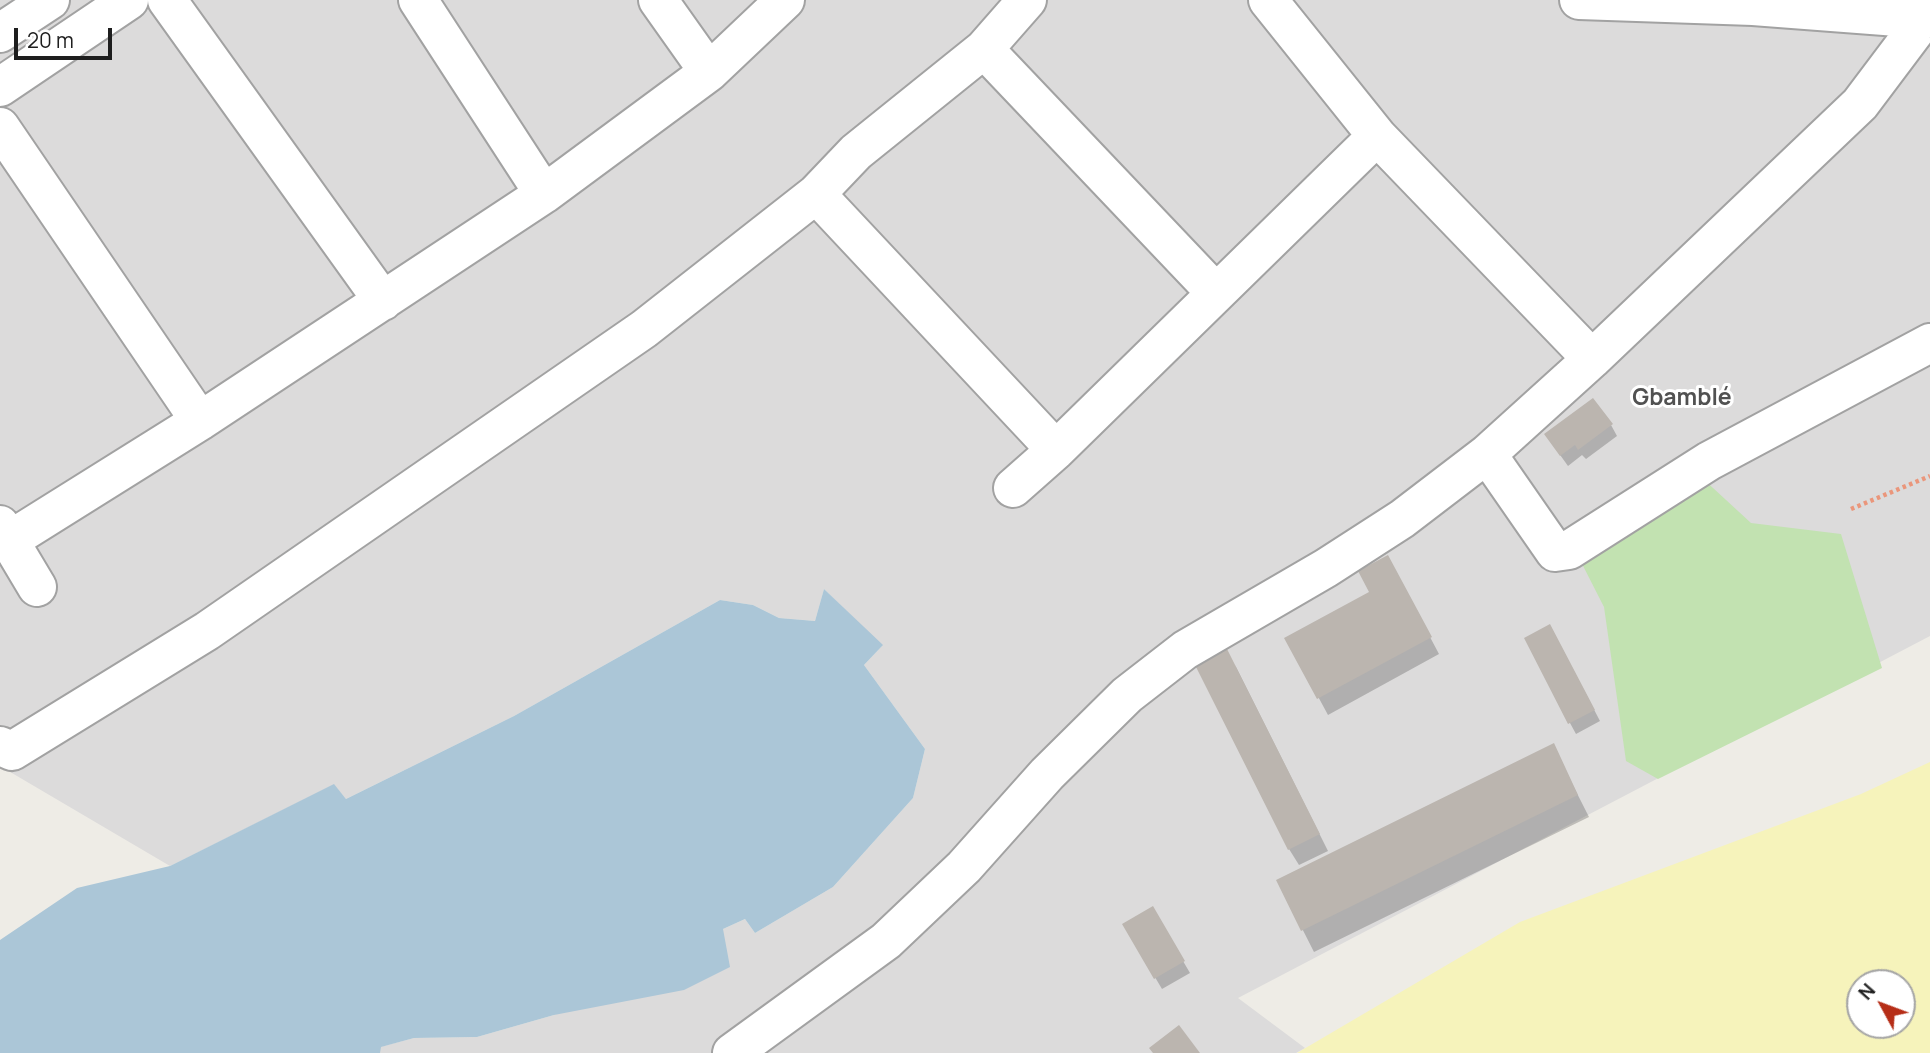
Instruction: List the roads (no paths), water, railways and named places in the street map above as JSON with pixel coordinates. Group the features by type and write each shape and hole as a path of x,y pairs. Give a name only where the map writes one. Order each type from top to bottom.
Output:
{"street":[{"path":"0,33 50,0"},
{"path":"0,87 129,0"},
{"path":"167,0 383,301"},
{"path":"418,0 544,194"},
{"path":"658,0 709,72"},
{"path":"37,587 5,533 200,421 544,194 709,72 785,0"},
{"path":"0,746 12,751 207,631 644,329 816,194 856,152 984,49 1027,0"},
{"path":"1268,0 1377,136 1592,359"},
{"path":"1579,0 1753,6 1927,18"},
{"path":"732,1053 886,941 964,867 1047,774 1127,695 1185,650 1326,568 1402,519 1486,454 1592,359 1860,104 1927,18"},
{"path":"984,49 1216,293"},
{"path":"0,127 200,421"},
{"path":"1013,488 1056,450 1377,136"},
{"path":"816,194 1056,450"},
{"path":"1486,454 1555,552 1569,550 1709,461 1930,344"}],"water":[{"path":"824,589 883,645 864,665 925,749 913,798 833,887 755,933 745,919 723,929 730,967 684,990 554,1015 477,1037 414,1038 381,1047 380,1053 0,1053 0,940 77,888 170,866 334,784 346,799 514,716 720,600 753,605 779,618 815,621"}],"district":[{"name":"Gbamblé","path":"1682,399"}]}
